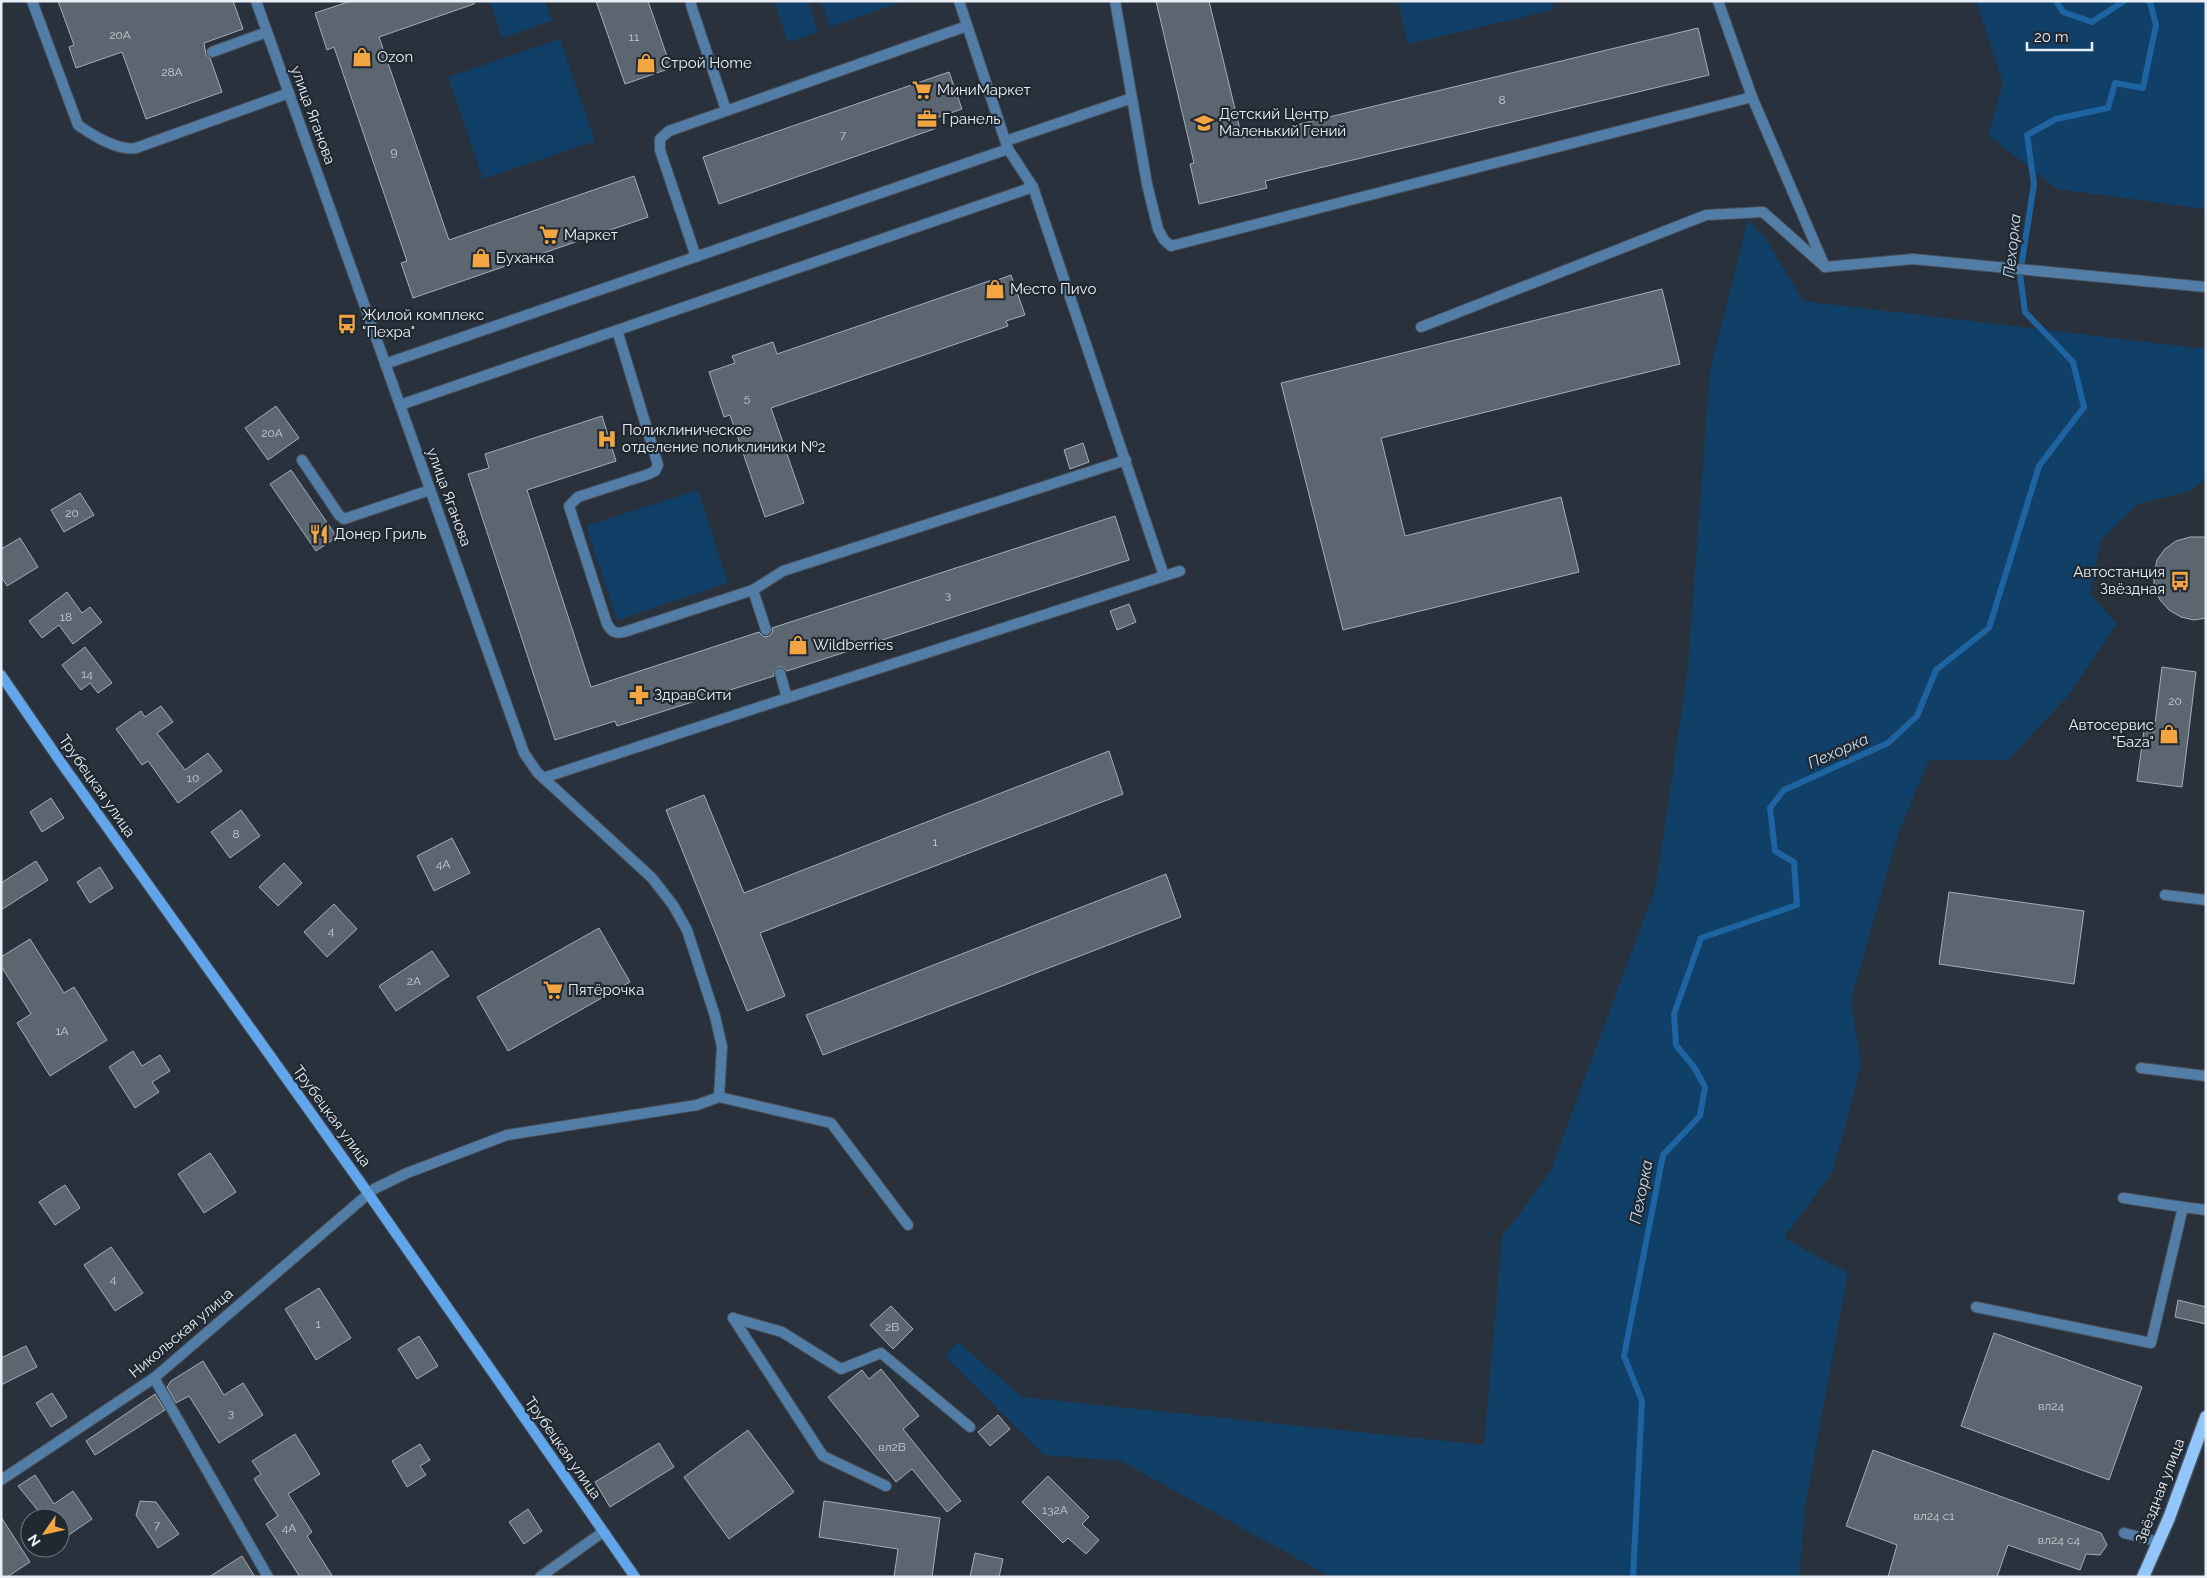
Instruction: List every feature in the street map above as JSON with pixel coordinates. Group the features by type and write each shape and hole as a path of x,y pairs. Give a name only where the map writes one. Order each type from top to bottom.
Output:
{"main road":[{"name":"Трубецкая улица","path":"1,675 62,764 368,1193 635,1577"},
{"name":"Звёздная улица","path":"2143,1577 2159,1542 2206,1417"}],"street":[{"path":"32,1 78,125 120,147 136,148 289,93"},
{"name":"улица Яганова","path":"256,1 524,753 530,764 543,778 652,878 673,905 687,930 715,1016 722,1046 719,1096"},
{"path":"692,1 691,5 726,110"},
{"path":"959,1 1007,145 1033,187 1164,576"},
{"path":"1114,1 1158,229 1164,240 1171,246 1752,97"},
{"path":"1718,1 1752,97 1825,267"},
{"path":"696,257 660,150 660,139 668,131 967,26"},
{"path":"212,52 267,32"},
{"path":"385,364 696,257 1132,98"},
{"path":"400,405 1033,187"},
{"path":"1422,327 1706,215 1763,212 1825,267 1913,259 2206,287"},
{"path":"617,330 658,465 655,471 649,474 578,497 569,506 607,624 617,634 753,590 784,572 1126,460"},
{"path":"302,460 339,515 344,519 350,519 430,490"},
{"path":"543,778 1180,571"},
{"path":"753,590 766,630"},
{"path":"780,674 787,698"},
{"path":"2165,895 2206,900"},
{"path":"2141,1068 2206,1076"},
{"path":"719,1096 831,1123 908,1225"},
{"name":"Никольская улица","path":"1,1480 154,1378 368,1193 407,1173 507,1135 698,1105 719,1096"},
{"path":"2123,1198 2206,1210"},
{"path":"1976,1306 2151,1343 2183,1207"},
{"path":"886,1486 823,1456 733,1318 782,1332 841,1369 881,1353 970,1427"},
{"path":"154,1378 268,1577"},
{"path":"540,1577 603,1532"},
{"path":"2124,1533 2159,1542"}],"shaded area":[{"path":"490,1 545,1 552,21 502,38"},
{"path":"782,1 808,1 818,32 788,42 775,4"},
{"path":"821,1 905,1 830,27"},
{"path":"1398,1 1552,1 1554,10 1408,44"},
{"path":"1976,1 2206,1 2206,209 2057,189 1988,135 2003,83"},
{"path":"560,39 595,141 483,179 448,77"},
{"path":"1748,220 1765,238 1803,301 2206,349 2206,479 2190,491 2138,504 2101,540 2090,594 2117,624 2067,697 2008,760 1929,760 1899,831 1851,1000 1861,1065 1833,1171 1784,1238 1848,1273 1805,1506 1799,1577 1331,1577 1121,1461 1044,1455 945,1356 958,1342 1022,1397 1484,1445 1502,1237 1550,1172 1656,886 1688,667 1710,370"},
{"path":"698,490 728,583 617,620 586,526"}],"building":[{"path":"58,1 233,1 243,29 204,43 206,55 210,58 222,92 146,119 122,52 76,68 69,47 74,45"},
{"path":"351,1 474,1 474,4 379,37 449,240 634,176 648,217 413,298 401,263 407,261 334,47 327,50 315,13"},
{"path":"596,1 648,1 671,68 625,84"},
{"path":"1156,1 1209,1 1242,138 1698,28 1709,75 1265,181 1267,188 1199,204 1190,164 1194,163"},
{"path":"949,72 962,109 933,119 937,128 719,204 703,157"},
{"path":"1011,275 1025,315 1006,321 1008,326 771,408 804,503 765,517 730,415 724,417 709,372 735,363 732,356 773,342 777,354"},
{"path":"1662,289 1680,364 1381,438 1405,536 1561,497 1579,572 1343,630 1281,383"},
{"path":"276,406 299,438 268,460 245,428"},
{"path":"602,416 616,461 527,490 591,687 759,632 764,637 769,636 773,632 772,628 1115,516 1129,560 787,671 782,667 778,667 774,671 774,676 617,726 615,721 555,740 468,474 489,468 485,454"},
{"path":"1083,443 1089,462 1070,469 1064,450"},
{"path":"291,470 337,537 316,551 270,484"},
{"path":"80,493 94,515 64,532 51,510"},
{"name":"Автостанция Звёздная","path":"2190,537 2206,537 2206,618 2194,620 2181,617 2169,610 2160,600 2154,588 2157,560 2165,549 2176,541"},
{"path":"20,538 38,567 7,586 1,576 1,549"},
{"path":"67,592 82,613 90,607 102,622 73,644 59,625 42,638 29,621"},
{"path":"1129,604 1136,622 1117,630 1110,611"},
{"path":"85,647 112,683 98,693 90,683 81,690 62,665"},
{"path":"2162,667 2196,672 2182,787 2137,781 2144,730 2154,732"},
{"path":"161,706 173,722 157,733 185,770 208,753 222,771 178,803 148,761 142,765 116,729 141,711 145,717"},
{"path":"1109,751 1123,794 760,933 785,996 747,1011 666,810 704,795 744,893"},
{"path":"51,798 64,818 42,832 30,812"},
{"path":"241,810 260,836 230,858 211,832"},
{"path":"452,838 470,873 434,891 417,856"},
{"path":"36,861 48,880 1,910 1,883"},
{"path":"284,863 302,883 278,906 259,887"},
{"path":"100,867 113,888 90,903 77,882"},
{"path":"1166,874 1181,917 823,1055 806,1015"},
{"path":"1949,892 2084,911 2074,984 1939,964"},
{"path":"334,904 357,929 327,957 304,932"},
{"name":"Пятёрочка","path":"599,928 630,982 508,1051 477,997"},
{"path":"30,939 64,993 74,987 107,1040 50,1076 17,1023 31,1014 1,966 1,957"},
{"path":"432,951 449,976 396,1011 379,986"},
{"path":"133,1051 142,1066 160,1055 170,1071 152,1082 159,1092 135,1108 109,1067"},
{"path":"210,1153 236,1192 204,1213 178,1174"},
{"path":"65,1185 80,1208 55,1225 39,1202"},
{"path":"111,1247 143,1293 115,1311 84,1265"},
{"path":"319,1288 351,1338 316,1360 285,1309"},
{"path":"2178,1300 2206,1307 2206,1324 2175,1317"},
{"path":"891,1306 913,1329 893,1349 870,1325"},
{"path":"1994,1333 2142,1387 2109,1480 1961,1426"},
{"path":"419,1336 438,1366 417,1379 398,1349"},
{"path":"26,1346 37,1367 1,1385 1,1358"},
{"path":"203,1361 224,1395 243,1383 263,1415 219,1443 189,1396 176,1403 167,1387 171,1381"},
{"path":"881,1369 919,1416 903,1429 961,1501 947,1512 912,1469 896,1482 828,1397 862,1370 869,1379"},
{"path":"52,1393 67,1417 51,1427 36,1403"},
{"path":"155,1394 165,1410 95,1455 86,1441"},
{"path":"998,1415 1010,1429 990,1446 978,1432"},
{"path":"748,1430 794,1492 729,1539 684,1477"},
{"path":"295,1434 320,1474 288,1494 312,1532 307,1536 333,1577 300,1577 266,1524 278,1516 254,1479 261,1474 252,1461"},
{"path":"659,1443 674,1467 610,1507 595,1482"},
{"path":"420,1444 430,1460 420,1466 426,1475 407,1487 392,1461"},
{"path":"1873,1450 2101,1533 2107,1545 2100,1555 2086,1554 2080,1570 2008,1545 1997,1577 1888,1577 1897,1545 1846,1526"},
{"path":"35,1475 54,1504 73,1491 92,1519 70,1534 70,1508 36,1508 18,1486"},
{"path":"1048,1476 1089,1517 1082,1524 1099,1540 1086,1554 1068,1538 1063,1543 1022,1502"},
{"path":"140,1501 156,1502 179,1534 158,1548 136,1515"},
{"path":"824,1501 940,1518 932,1577 894,1577 898,1549 819,1537"},
{"path":"528,1509 542,1531 524,1544 509,1522"},
{"path":"1,1517 20,1546 20,1558 27,1558 30,1562 7,1577 1,1577"},
{"path":"975,1553 1003,1559 999,1577 970,1577"},
{"path":"242,1556 255,1577 209,1577"}],"waterway":[{"name":"Пехорка","path":"2056,1 2063,12 2092,22 2124,1"},
{"name":"Пехорка","path":"1633,1577 1642,1401 1624,1356 1663,1155 1700,1116 1705,1087 1694,1067 1676,1045 1674,1014 1701,938 1797,905 1794,862 1775,851 1770,808 1784,790 1888,743 1917,716 1936,670 1989,628 2039,466 2084,407 2073,362 2025,312 2020,274 2034,184 2027,135 2056,119 2108,108 2115,83 2143,88 2156,25 2150,2 2148,1"}],"place":[{"name":"Ozon","path":"362,57"},
{"name":"Строй Home","path":"646,63"},
{"name":"МиниМаркет","path":"922,90"},
{"name":"Гранель","path":"927,119"},
{"name":"Детский Центр Маленький Гений","path":"1204,123"},
{"name":"Маркет","path":"549,235"},
{"name":"Буханка","path":"481,258"},
{"name":"Место Пиvо","path":"995,289"},
{"name":"Жилой комплекс \"Пехра\"","path":"347,324"},
{"name":"Поликлиническое отделение поликлиники №2","path":"607,439"},
{"name":"Донер Гриль","path":"319,534"},
{"name":"Автостанция Звёздная","path":"2180,581"},
{"name":"Wildberries","path":"798,645"},
{"name":"ЗдравСити","path":"639,695"},
{"name":"Автосервис \"Баzа\"","path":"2169,734"},
{"name":"Пятёрочка","path":"553,990"}]}
